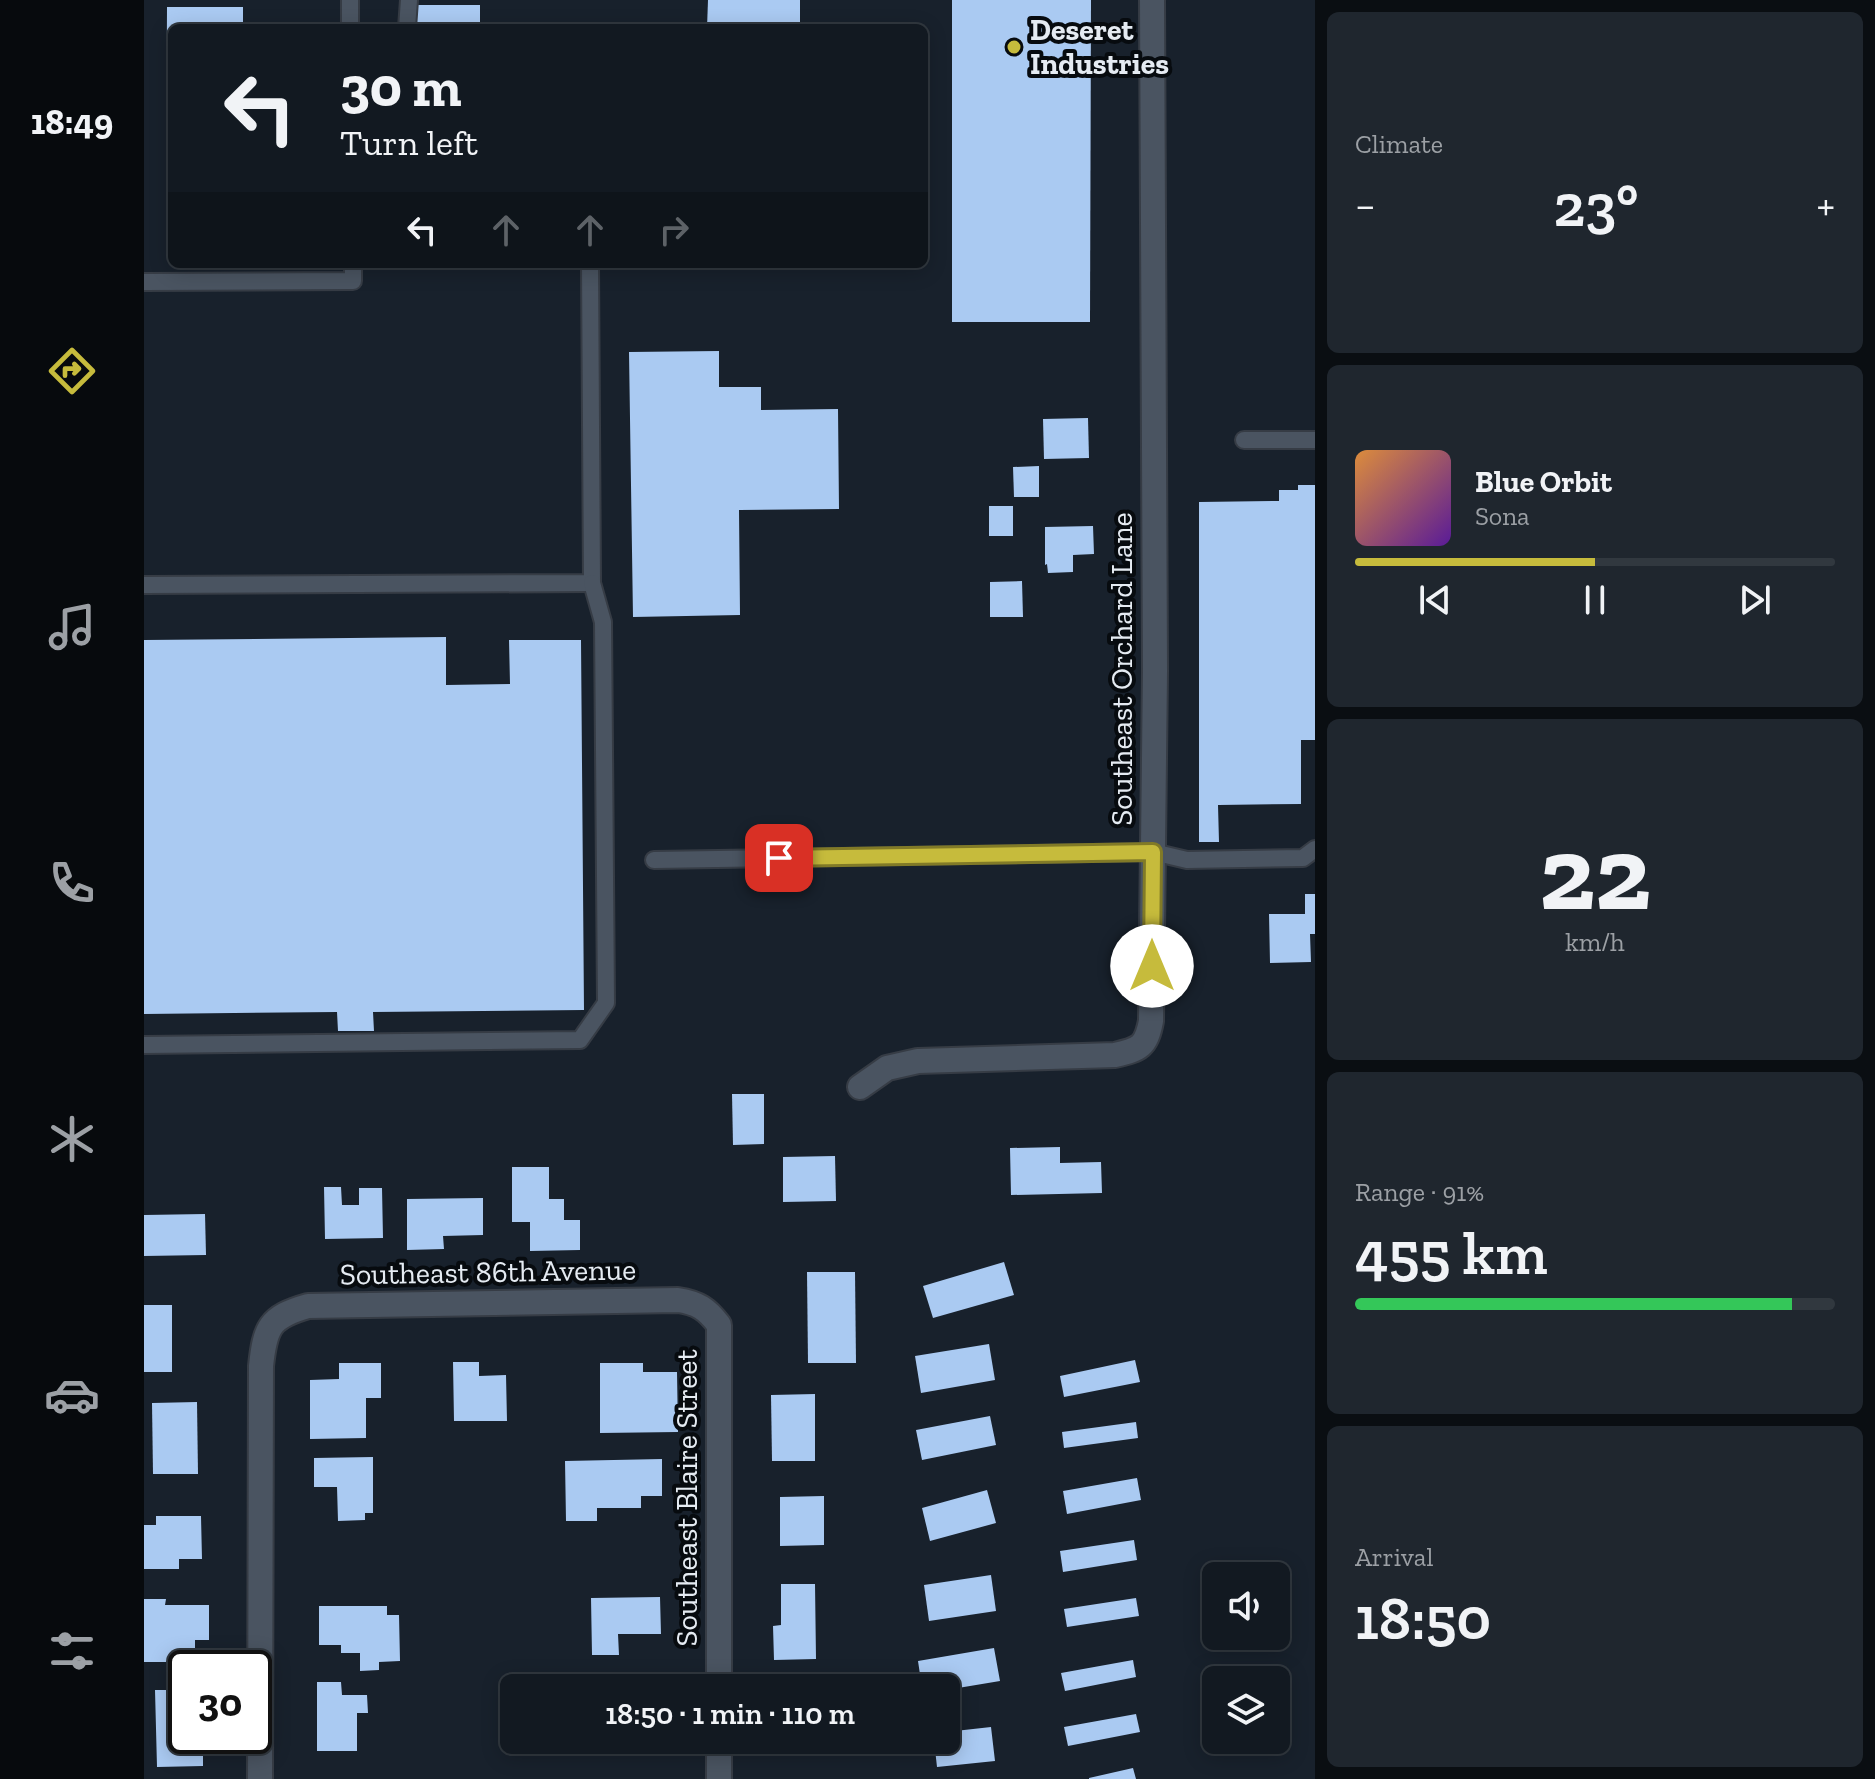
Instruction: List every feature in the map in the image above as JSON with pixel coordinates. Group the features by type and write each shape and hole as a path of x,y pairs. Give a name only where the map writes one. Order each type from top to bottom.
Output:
{"street":[{"name":"Southeast Orchard Lane","path":"860,1087 887,1068 918,1061 1115,1055 1138,1049 1148,1037 1151,1021 1155,671 1152,0"},
{"name":"Southeast 86th Avenue","path":"260,1779 261,1366 264,1340 271,1323 289,1311 308,1306 678,1300 695,1302 709,1311"},
{"name":"Southeast Blaire Street","path":"709,1311 719,1325 719,1674"},
{"path":"719,1754 719,1779"}],"lane":[{"path":"350,0 350,24"},
{"path":"407,24 409,0"},
{"path":"144,282 353,281 353,268"},
{"path":"144,1045 580,1040 606,1003 603,622 592,583 590,268"},
{"path":"1244,440 1315,440"},
{"path":"144,585 592,583"},
{"path":"654,860 1153,852 1187,860 1303,858 1315,849"}],"building":[{"path":"708,0 800,0 800,24 707,24"},
{"path":"952,0 1091,0 1090,322 952,322"},
{"path":"416,5 480,5 480,24 416,24"},
{"path":"167,7 243,7 243,24 168,24 166,199"},
{"path":"719,351 719,387 761,387 761,410 838,409 839,509 739,510 740,615 633,617 629,352"},
{"path":"1088,418 1089,458 1044,459 1043,419"},
{"path":"1039,466 1039,497 1014,497 1013,467"},
{"path":"1298,485 1315,485 1315,740 1301,740 1301,804 1218,805 1219,842 1199,842 1199,502 1279,501 1279,490 1298,490"},
{"path":"989,506 1013,506 1013,536 989,536"},
{"path":"1093,526 1094,554 1073,555 1073,572 1048,573 1045,565 1045,527"},
{"path":"1022,581 1023,617 990,617 990,582"},
{"path":"446,637 446,685 510,684 509,640 581,640 584,1010 373,1012 374,1031 338,1031 337,1012 144,1014 144,640"},
{"path":"1305,894 1315,894 1315,934 1310,934 1311,962 1270,963 1269,914 1305,914"},
{"path":"732,1094 764,1094 764,1144 733,1145"},
{"path":"1060,1147 1060,1163 1101,1162 1102,1193 1011,1195 1010,1148"},
{"path":"835,1156 836,1201 783,1202 783,1157"},
{"path":"512,1167 549,1167 549,1199 564,1199 564,1220 580,1220 580,1250 530,1251 530,1222 512,1222"},
{"path":"324,1187 341,1187 342,1205 359,1205 359,1188 382,1188 383,1238 325,1239"},
{"path":"483,1198 483,1235 443,1236 444,1249 407,1250 407,1199"},
{"path":"205,1214 206,1255 144,1256 144,1215"},
{"path":"1004,1262 1014,1295 933,1318 923,1286"},
{"path":"807,1272 855,1272 856,1363 808,1363"},
{"path":"144,1305 172,1305 172,1372 144,1372"},
{"path":"989,1344 995,1380 921,1393 915,1356"},
{"path":"1135,1360 1140,1382 1064,1397 1060,1376"},
{"path":"453,1362 479,1362 479,1376 506,1375 507,1421 454,1421"},
{"path":"339,1363 381,1363 381,1398 366,1398 366,1438 310,1439 310,1380 339,1379"},
{"path":"600,1363 643,1363 643,1372 677,1372 678,1432 600,1433"},
{"path":"815,1394 815,1461 772,1461 771,1395"},
{"path":"197,1402 198,1474 153,1474 152,1403"},
{"path":"990,1416 996,1445 922,1460 916,1430"},
{"path":"1136,1422 1138,1438 1064,1448 1062,1432"},
{"path":"373,1457 373,1513 365,1513 365,1520 338,1521 337,1487 314,1487 314,1458"},
{"path":"662,1459 662,1496 641,1496 641,1508 597,1508 597,1521 566,1521 565,1461"},
{"path":"1137,1478 1141,1500 1067,1514 1063,1491"},
{"path":"987,1490 996,1523 930,1541 922,1508"},
{"path":"824,1496 824,1545 780,1546 780,1497"},
{"path":"156,1516 201,1516 202,1559 179,1559 179,1569 144,1569 144,1525 156,1525"},
{"path":"1134,1540 1137,1560 1063,1572 1060,1551"},
{"path":"991,1575 996,1611 929,1621 924,1585"},
{"path":"781,1584 815,1584 816,1659 774,1660 773,1626 781,1625"},
{"path":"660,1597 661,1634 618,1634 619,1655 592,1655 591,1598"},
{"path":"1136,1598 1139,1616 1067,1627 1064,1609"},
{"path":"144,1599 166,1599 165,1605 209,1605 209,1640 195,1640 195,1650 168,1650 168,1662 144,1662"},
{"path":"319,1606 387,1606 387,1615 399,1615 400,1661 379,1662 379,1670 360,1671 360,1653 341,1653 341,1645 319,1645"},
{"path":"994,1648 1000,1681 960,1688 960,1674 920,1674 918,1661"},
{"path":"1133,1660 1136,1677 1065,1691 1061,1673"},
{"path":"317,1682 341,1682 342,1695 367,1695 368,1713 357,1713 357,1751 317,1751"},
{"path":"155,1690 168,1690 168,1754 203,1754 203,1766 157,1767"},
{"path":"1136,1714 1140,1732 1068,1746 1064,1727"},
{"path":"991,1727 995,1761 937,1767 936,1754 960,1754 960,1730"},
{"path":"1133,1768 1136,1779 1089,1779 1089,1778"}],"place":[{"name":"Deseret Industries","path":"1014,47"}],"route":[{"path":"779,858 1153,852 1152,966"}]}
